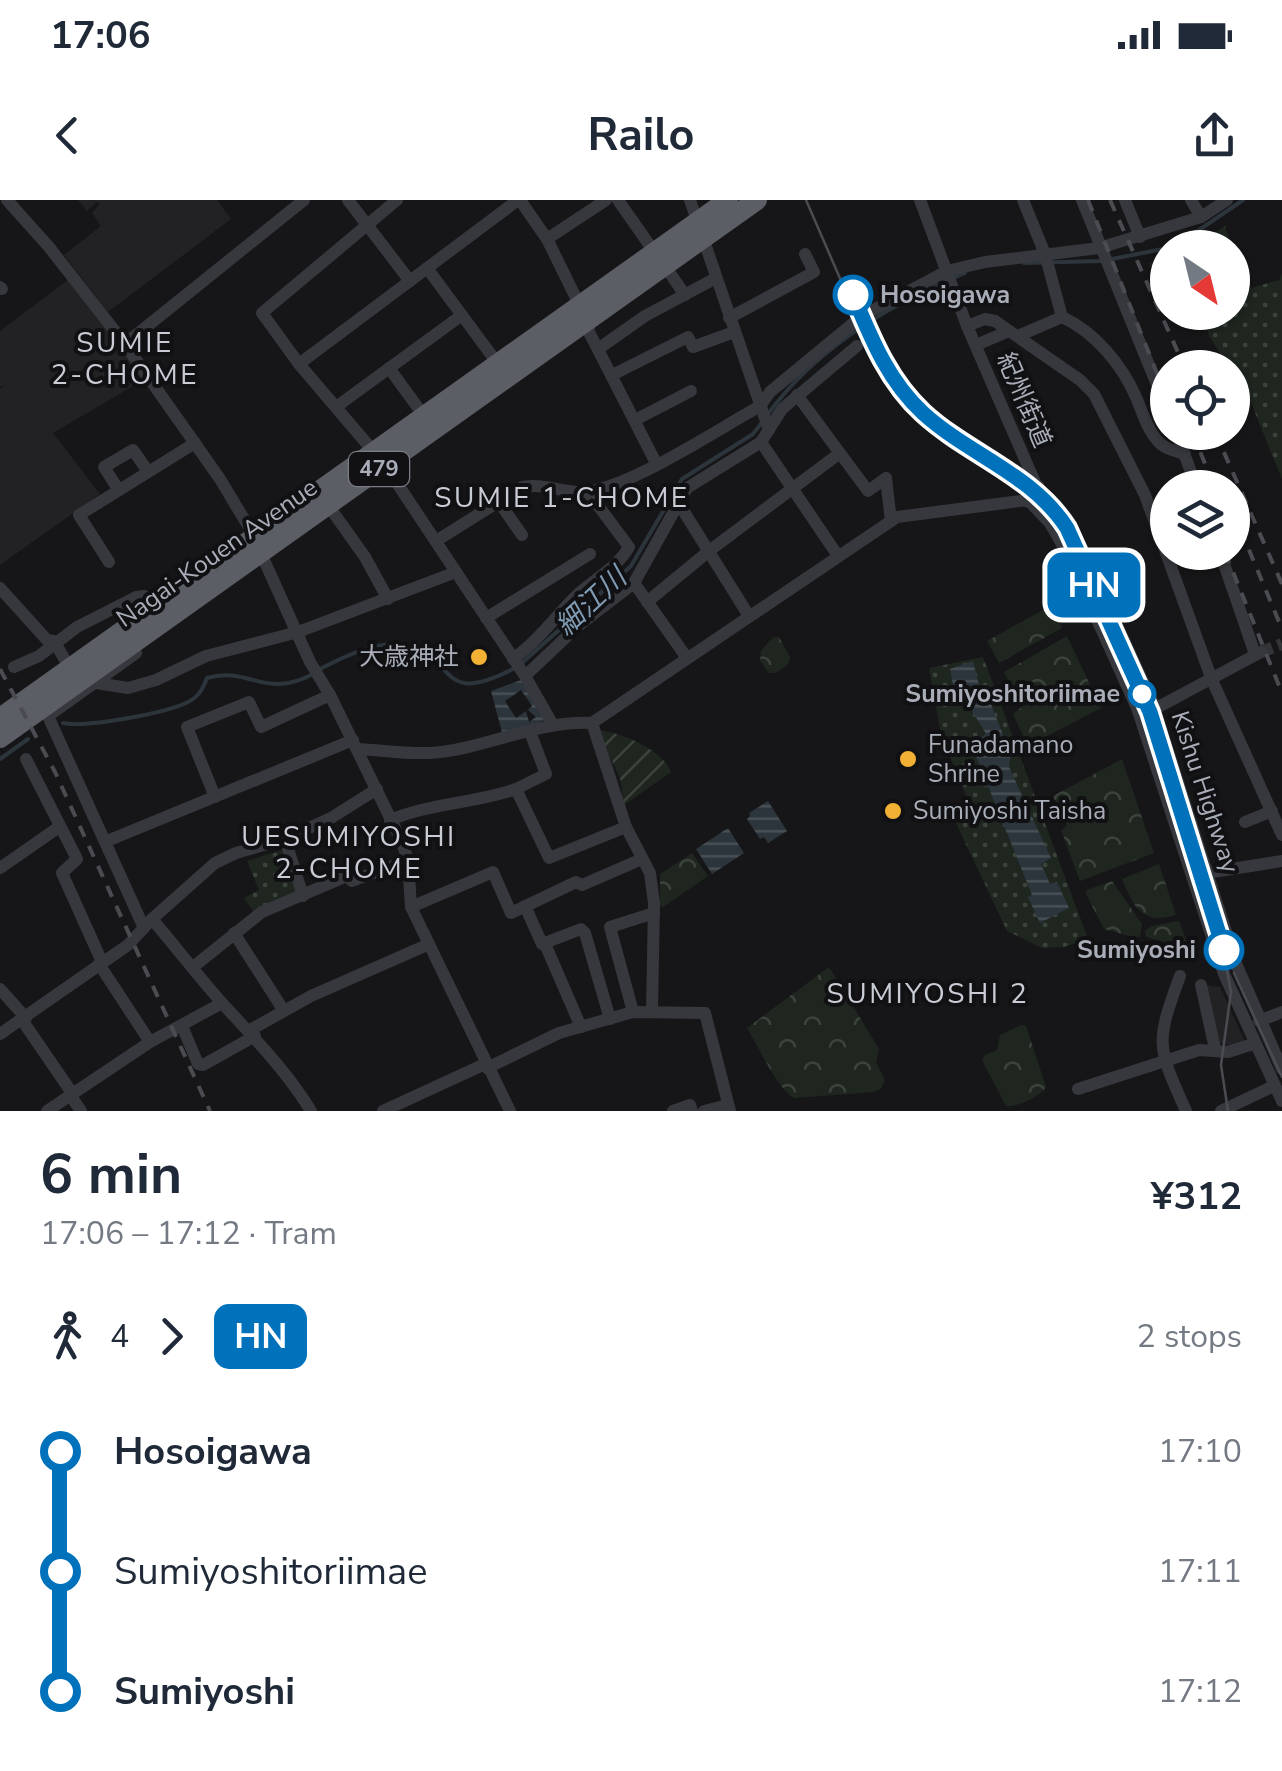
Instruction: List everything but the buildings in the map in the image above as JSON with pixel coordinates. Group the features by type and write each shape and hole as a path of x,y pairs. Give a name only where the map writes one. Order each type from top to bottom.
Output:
{"highway":[{"name":"Nagai-Kouen Avenue","path":"700,230 728,200"},
{"name":"Nagai-Kouen Avenue","path":"258,546 700,230 757,200"},
{"name":"Nagai-Kouen Avenue","path":"0,718 161,607 328,504 424,416 498,364 584,313"},
{"name":"Nagai-Kouen Avenue","path":"0,738 161,607"}],"street":[{"path":"7,200 125,344 195,442 258,546 310,662 377,789 408,860 411,907 510,1111"},
{"path":"125,344 304,200"},
{"path":"348,200 410,281"},
{"path":"397,200 262,313 378,459 436,541 553,725"},
{"path":"300,364 519,200 547,239 656,463"},
{"path":"547,239 606,200"},
{"path":"618,200 685,295"},
{"path":"690,200 769,430"},
{"name":"紀州街道","path":"920,200 1033,494"},
{"path":"1024,200 1045,255 1062,318"},
{"path":"1082,200 1150,369"},
{"path":"1126,200 1140,237"},
{"path":"1191,200 1201,216"},
{"path":"436,541 527,486 588,492 656,463 760,406 770,392 854,322 984,262 1100,250 1201,216 1227,200"},
{"path":"612,375 688,336 693,347 732,325 814,272 805,254"},
{"path":"427,268 498,364"},
{"path":"598,349 645,316 716,278"},
{"path":"336,408 462,315"},
{"path":"968,326 989,318 1080,380 1094,394 1146,495 1212,680 1282,836"},
{"path":"976,345 1062,318 1074,322 1102,346 1130,383 1156,440 1185,454"},
{"path":"525,676 578,626 634,583 688,488 760,442 782,409 857,346"},
{"path":"389,368 424,416"},
{"path":"635,420 691,391"},
{"path":"797,395 868,491 886,478 891,520"},
{"path":"110,562 79,516 195,442"},
{"path":"760,442 838,556"},
{"path":"118,489 104,467 133,450 147,470"},
{"path":"1183,450 1190,470"},
{"path":"648,602 708,550 840,452"},
{"path":"514,660 584,589 621,561 629,547 588,492"},
{"path":"107,841 355,744 430,753 553,725 592,723 891,520 1033,494"},
{"name":"Kishu Highway","path":"1033,494 1056,506 1076,536 1155,710 1237,966 1282,1067"},
{"name":"Kishu Highway","path":"1033,494 1068,553 1140,716 1224,974 1282,1101"},
{"path":"498,502 522,535"},
{"path":"328,504 388,599"},
{"path":"681,507 749,616"},
{"path":"486,618 590,554"},
{"path":"1140,716 1258,653 1227,570"},
{"path":"96,683 128,688 156,680 206,656 298,632 456,572"},
{"path":"634,583 687,658"},
{"path":"0,588 47,640 54,641"},
{"path":"14,667 136,597 144,596 161,607 177,624 48,716 148,923 252,1033 311,1111"},
{"path":"30,684 161,607"},
{"path":"54,641 65,660"},
{"path":"215,797 188,727 248,702 261,727 330,695"},
{"path":"592,723 626,827 650,874 654,913 652,1011"},
{"path":"390,820 413,810 494,796 546,774 530,732"},
{"path":"26,759 77,859 62,872 101,963 150,1042"},
{"path":"516,788 549,858 626,827"},
{"path":"0,1034 128,945 215,863 331,818 377,789"},
{"path":"1245,822 1272,811"},
{"path":"0,868 60,827"},
{"path":"285,839 303,896"},
{"path":"411,907 493,872 511,913 576,882 582,886 642,859"},
{"path":"193,968 262,912 347,876 352,881 408,860"},
{"path":"1206,873 1282,861"},
{"path":"525,906 581,1027"},
{"path":"633,1012 610,927 654,913"},
{"path":"544,944 581,928 610,1019"},
{"path":"234,933 284,1011"},
{"path":"182,1026 198,1064 202,1065 284,1011 427,945"},
{"path":"1180,976 1160,1040 1164,1061 1186,1111"},
{"path":"1201,986 1215,1049"},
{"path":"0,989 24,1019 81,1111"},
{"path":"47,1111 150,1042 222,1003"},
{"path":"382,1111 559,1033 633,1012 652,1011 705,1013 729,1108 704,1111"},
{"path":"1259,1021 1282,1012"},
{"path":"1078,1089 1199,1050 1228,1052 1253,1044"},
{"path":"1220,1111 1274,1086"},
{"path":"674,1111 690,1105 692,1111"}],"shaded area":[{"path":"78,200 217,200 231,219 108,312 64,255 101,226 92,213 100,204 97,202 87,211"},
{"path":"68,280 145,379 53,433 100,494 0,565 0,389 5,385 0,387 0,331"},
{"path":"973,661 979,685 985,689 1011,755 1009,767 1051,858 1041,864 1050,884 1057,882 1069,908 1040,923 971,744 986,734 965,699 967,693 960,684 953,685 950,669"},
{"path":"521,680 545,720 503,736 491,691","holes":["521,690 532,706 528,710 536,717 529,722 526,711 516,718 505,701"]},
{"path":"768,801 787,831 768,843 764,837 760,839 747,819 749,813"},
{"path":"728,828 744,853 712,874 696,849"},
{"path":"1205,985 1220,987 1245,1042 1232,1047 1218,1042"}],"green space":[{"path":"1282,273 1282,479 1250,400 1250,350 1218,350 1208,330 1250,330 1250,288 1279,280"},
{"path":"1050,606 1062,628 999,663 987,641"},
{"path":"1067,636 1101,708 1028,746 1013,714 1022,707 1004,672"},
{"path":"773,637 779,637 790,657 788,664 769,673 760,661 761,651"},
{"path":"983,657 1088,939 1064,947 1042,948 1007,931 956,823 972,811 941,734 929,668"},
{"path":"600,730 651,750 671,772 624,805 620,778"},
{"path":"1122,759 1154,853 1080,881 1061,830 1067,826 1053,796"},
{"path":"285,849 301,895 255,914 244,898 259,890 247,861"},
{"path":"692,853 708,876 660,906 660,874"},
{"path":"1159,864 1176,915 1164,918 1141,912 1122,879"},
{"path":"1112,881 1142,924 1137,938 1104,929 1086,894 1087,890"},
{"path":"1179,921 1187,943 1179,946 1146,937 1145,931 1152,926"},
{"path":"829,967 879,1049 876,1062 885,1080 873,1092 795,1098 775,1077 747,1028"},
{"path":"1026,1026 1046,1087 1028,1101 1006,1106 982,1060 997,1050 1000,1035"}],"waterway":[{"name":"細江川","path":"1199,230 1243,200"},
{"name":"細江川","path":"1024,263 1102,261 1150,252"},
{"name":"細江川","path":"768,414 809,368 857,330 909,299 965,273"},
{"name":"細江川","path":"523,662 631,566 682,479 753,434 763,421"},
{"name":"細江川","path":"320,669 361,651 394,644 421,650 459,682 489,679 515,668"},
{"name":"細江川","path":"63,723 107,721 178,706 195,698 207,678 222,675 282,684 313,674"},
{"name":"細江川","path":"0,759 28,739"}],"tunnel":[{"path":"1261,652 1282,644"}],"tram line":[{"path":"806,200 891,386 930,427 1032,496 1055,520 1068,542 1151,728 1227,970 1231,992 1221,1065 1228,1111"},
{"name":"HN","path":"853,295 885,365 915,405 949,433 1025,483 1053,508 1067,528 1150,712 1224,950"},
{"path":"1234,973 1282,1077"}],"railway":[{"path":"1088,200 1150,356"},
{"path":"1110,200 1177,350"},
{"path":"1199,450 1208,470"},
{"path":"1223,450 1282,584"},
{"path":"1250,552 1282,629"},
{"path":"1232,570 1282,693"},
{"path":"0,669 55,772 210,1111"}],"place":[{"name":"Hosoigawa","path":"853,295"},
{"name":"大歳神社","path":"479,657"},
{"name":"Sumiyoshitoriimae","path":"1142,694"},
{"name":"Funadamano Shrine","path":"908,759"},
{"name":"Sumiyoshi Taisha","path":"893,811"},
{"name":"Sumiyoshi","path":"1224,950"}],"district":[{"name":"SUMIE 2-CHOME","path":"125,359"},
{"name":"SUMIE 1-CHOME","path":"562,498"},
{"name":"UESUMIYOSHI 2-CHOME","path":"349,853"},
{"name":"SUMIYOSHI 2","path":"928,994"}]}
